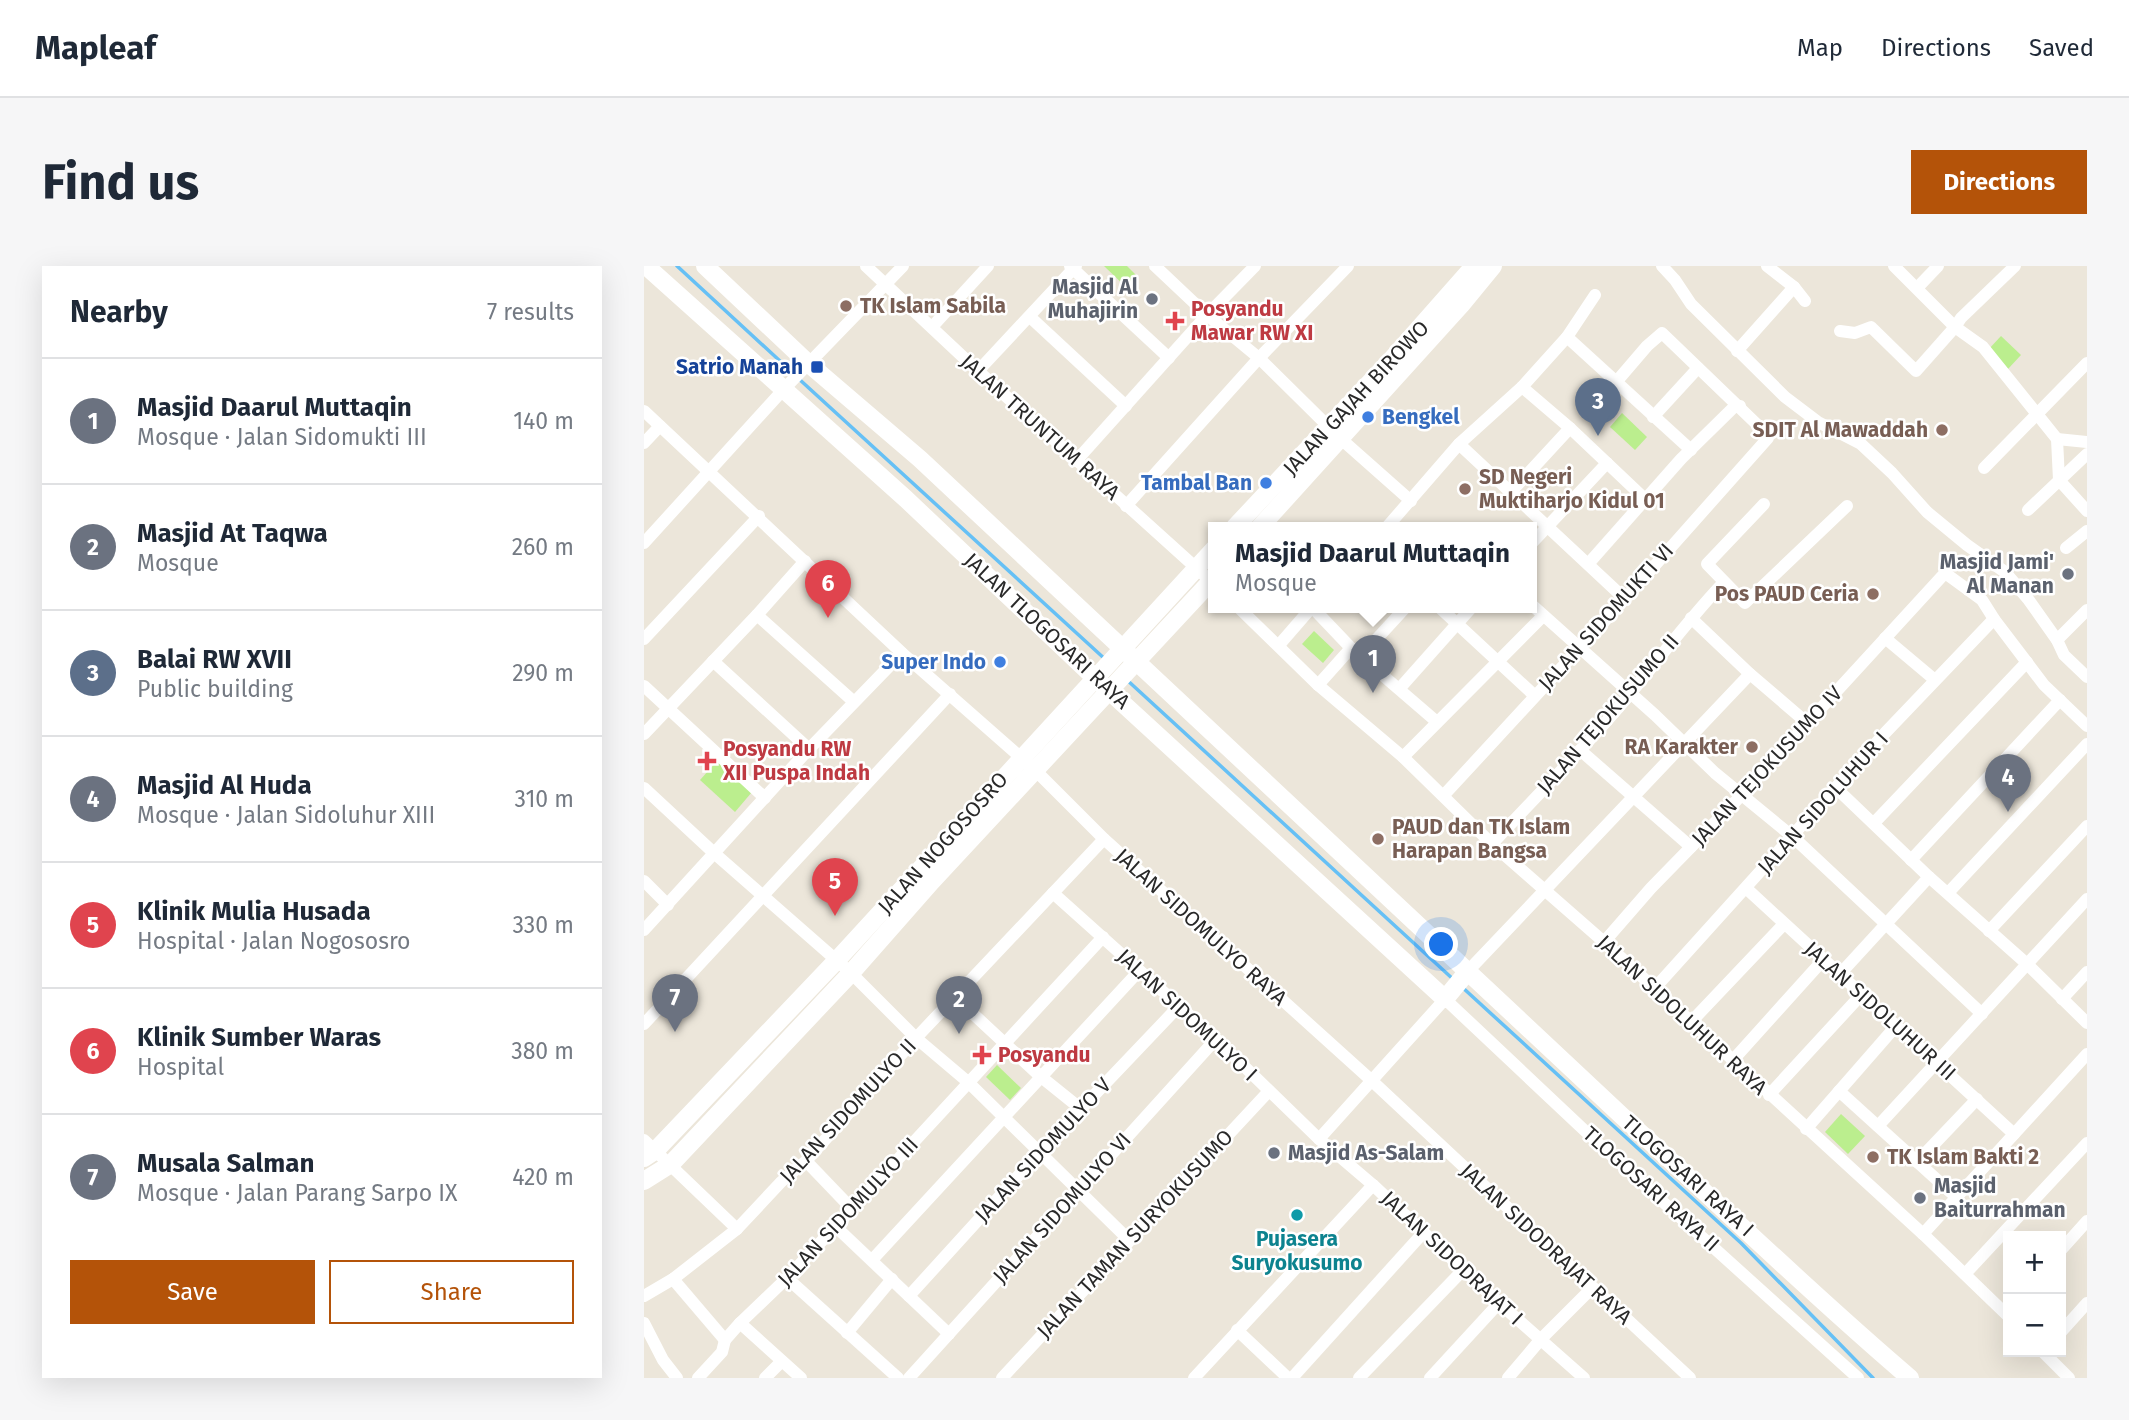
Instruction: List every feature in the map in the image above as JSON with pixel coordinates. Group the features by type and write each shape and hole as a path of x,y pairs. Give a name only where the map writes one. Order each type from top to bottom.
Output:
{"street":[{"name":"JALAN TLOGOSARI RAYA","path":"646,266 785,388 1098,673 1447,996"},
{"name":"JALAN TLOGOSARI RAYA","path":"705,266 807,366 920,459 1466,973"},
{"name":"JALAN TRUNTUM RAYA","path":"866,266 1076,461 1208,577"},
{"path":"644,542 785,388 902,266"},
{"path":"932,327 988,266"},
{"path":"1155,266 1259,358 1335,433 1411,501"},
{"path":"1662,266 1675,279 1691,304 1785,397 1810,417 1861,444 1927,512 2005,572 2028,599 2057,640 2064,655 2087,677"},
{"path":"1767,266 1794,288 1805,301"},
{"path":"1894,266 1955,327 1983,348 2057,439 2059,480 2087,511"},
{"path":"1917,288 1938,266"},
{"path":"1840,331 1851,333 1871,327 1916,371 1961,318 2015,266"},
{"path":"978,371 1073,267 1169,358"},
{"path":"1076,461 1253,267"},
{"path":"1126,506 1345,267"},
{"name":"JALAN GAJAH BIROWO","path":"1264,522 1335,433 1485,267"},
{"path":"1737,351 1794,288"},
{"path":"1392,522 1459,444 1522,387 1567,337 1595,295"},
{"path":"1030,317 1126,406"},
{"path":"1617,381 1662,333 1740,406"},
{"path":"1567,337 1691,450"},
{"path":"1984,468 2087,363"},
{"path":"1653,416 1698,368"},
{"path":"1522,387 1646,499"},
{"path":"1589,563 1691,450 1734,407 1740,406"},
{"name":"JALAN SIDOMUKTI VI","path":"1444,794 1625,599 1768,438 1740,406"},
{"name":"JALAN SIDOMULYO RAYA","path":"644,411 902,653 1035,770 1104,839 1371,1080"},
{"path":"644,443 660,426"},
{"path":"1510,493 1570,428"},
{"name":"JALAN GAJAH BIROWO","path":"1240,522 1335,433"},
{"path":"2057,439 2087,442"},
{"path":"1459,444 1625,599"},
{"path":"2028,510 2087,454"},
{"path":"1537,539 1606,463"},
{"path":"1764,505 1707,564 1723,583 1743,602 1748,603 1847,506"},
{"path":"644,639 759,516"},
{"path":"2066,548 2087,531"},
{"path":"1121,648 1208,555"},
{"path":"644,734 805,561"},
{"name":"JALAN TEJOKUSUMO IV","path":"1604,942 1945,573 1982,600 1994,620"},
{"name":"JALAN TEJOKUSUMO II","path":"1492,844 1629,695 1723,583"},
{"path":"1135,661 1208,586"},
{"path":"1537,610 1741,795 1793,837 1982,1014"},
{"path":"2057,640 2087,610"},
{"name":"JALAN SIDOLUHUR RAYA","path":"1244,613 1318,685 1444,794 1492,844 1604,942 2003,1308"},
{"path":"1279,645 1307,613"},
{"path":"1318,613 1356,652 1437,722"},
{"path":"1318,685 1399,613"},
{"path":"1445,613 1535,696"},
{"path":"1399,688 1467,613"},
{"path":"757,615 853,702"},
{"path":"1403,757 1543,616"},
{"path":"1691,618 1806,722"},
{"path":"1994,620 2060,700 2087,726"},
{"name":"JALAN SIDOLUHUR I","path":"1654,989 1935,680 1994,620"},
{"path":"1885,638 1935,680"},
{"name":"JALAN NOGOSOSRO","path":"648,1149 837,960 1121,648"},
{"path":"644,930 809,749 902,653"},
{"path":"713,661 809,749"},
{"name":"JALAN NOGOSOSRO","path":"644,1181 671,1164 851,973 1135,661"},
{"path":"1874,823 2027,662"},
{"path":"1319,1139 1466,973 1750,674"},
{"path":"644,686 765,798"},
{"path":"644,1024 950,694"},
{"path":"1911,860 2060,700"},
{"path":"1948,893 2087,744"},
{"path":"1580,750 1691,848"},
{"path":"644,788 837,960 916,1038 1005,1116 1129,1240"},
{"path":"1836,788 2087,1023"},
{"path":"1989,932 2087,826"},
{"name":"JALAN SIDOMULYO II","path":"644,1296 673,1279 737,1229 781,1182 806,1161 916,1038 1104,839"},
{"path":"1840,974 1930,877"},
{"path":"644,881 668,905"},
{"name":"JALAN SIDOLUHUR III","path":"1747,889 2014,1133"},
{"name":"JALAN SIDOMULYO I","path":"1053,893 1216,1039 1319,1139"},
{"path":"1878,1126 2087,899"},
{"path":"1691,1022 1784,924"},
{"path":"1006,1044 1103,937"},
{"path":"1733,1060 1824,959"},
{"path":"872,1260 1139,971"},
{"path":"2062,999 2087,972"},
{"name":"TLOGOSARI RAYA I","path":"1466,973 1910,1378"},
{"path":"1769,1095 1861,995"},
{"name":"TLOGOSARI RAYA II","path":"1447,996 1600,1144 1858,1378"},
{"path":"956,998 1040,1076 1081,1109"},
{"name":"JALAN SIDOMULYO V","path":"909,1296 1040,1152 1179,1006"},
{"path":"1806,1129 1896,1026"},
{"name":"JALAN SIDOMULYO VI","path":"909,1378 1216,1039"},
{"name":"JALAN SIDOMULYO III","path":"698,1378 722,1352 725,1340 740,1323 787,1278 1006,1044"},
{"path":"1923,1234 2014,1133 2084,1063"},
{"name":"JALAN SIDODRAJAT RAYA","path":"1371,1080 1690,1378"},
{"name":"JALAN TAMAN SURYOKUSUMO","path":"1002,1378 1269,1091"},
{"path":"1839,1091 1956,1197"},
{"path":"1917,1162 1977,1099"},
{"name":"JALAN SIDODRAJAT I","path":"1319,1139 1373,1185 1581,1377"},
{"path":"1965,1275 2087,1143"},
{"path":"648,1149 671,1164 737,1229"},
{"path":"806,1161 852,1209"},
{"path":"1194,1378 1373,1185"},
{"path":"2066,1244 2087,1221"},
{"path":"835,1226 949,1334"},
{"path":"1237,1330 1290,1378 1423,1234"},
{"path":"1359,1378 1464,1269"},
{"path":"787,1278 898,1378"},
{"path":"673,1279 725,1340"},
{"path":"847,1333 892,1279"},
{"path":"1508,1378 1541,1339 1592,1288"},
{"path":"1430,1378 1499,1303"},
{"path":"2066,1326 2087,1303"},
{"path":"740,1323 801,1378"},
{"path":"644,1324 663,1360 677,1378"},
{"path":"2048,1357 2069,1378"},
{"path":"765,1378 781,1362"}],"green space":[{"path":"1104,266 1127,266 1138,277 1127,288"},
{"path":"2001,336 2021,355 2008,369 1988,350"},
{"path":"1622,413 1647,437 1635,450 1610,427"},
{"path":"1314,631 1334,650 1323,663 1302,644"},
{"path":"718,760 752,792 735,812 700,780"},
{"path":"997,1065 1021,1088 1010,1100 986,1077"},
{"path":"1841,1114 1865,1136 1848,1154 1825,1132"}],"waterway":[{"path":"677,266 794,374"},
{"path":"799,379 1106,660"},
{"path":"1127,680 1454,980"},
{"path":"1462,987 1741,1243 1873,1378"}],"place":[{"name":"Masjid Al Muhajirin","path":"1152,299"},
{"name":"TK Islam Sabila","path":"846,306"},
{"name":"Posyandu Mawar RW XI","path":"1175,321"},
{"name":"Satrio Manah","path":"817,367"},
{"name":"Bengkel","path":"1368,417"},
{"name":"SDIT Al Mawaddah","path":"1942,430"},
{"name":"Balai RW XVII","path":"1598,436"},
{"name":"Tambal Ban","path":"1266,483"},
{"name":"SD Negeri Muktiharjo Kidul 01","path":"1465,489"},
{"name":"Masjid Jami' Al Manan","path":"2068,574"},
{"name":"Pos PAUD Ceria","path":"1873,594"},
{"name":"Klinik Sumber Waras","path":"828,618"},
{"name":"Super Indo","path":"1000,662"},
{"name":"Masjid Daarul Muttaqin","path":"1373,693"},
{"name":"RA Karakter","path":"1752,747"},
{"name":"Posyandu RW XII Puspa Indah","path":"707,761"},
{"name":"Masjid Al Huda","path":"2008,812"},
{"name":"PAUD dan TK Islam Harapan Bangsa","path":"1378,839"},
{"name":"Klinik Mulia Husada","path":"835,916"},
{"name":"Musala Salman","path":"675,1032"},
{"name":"Masjid At Taqwa","path":"959,1034"},
{"name":"Posyandu","path":"982,1055"},
{"name":"Masjid As-Salam","path":"1274,1153"},
{"name":"TK Islam Bakti 2","path":"1873,1157"},
{"name":"Masjid Baiturrahman","path":"1920,1198"},
{"name":"Pujasera Suryokusumo","path":"1297,1215"}]}
